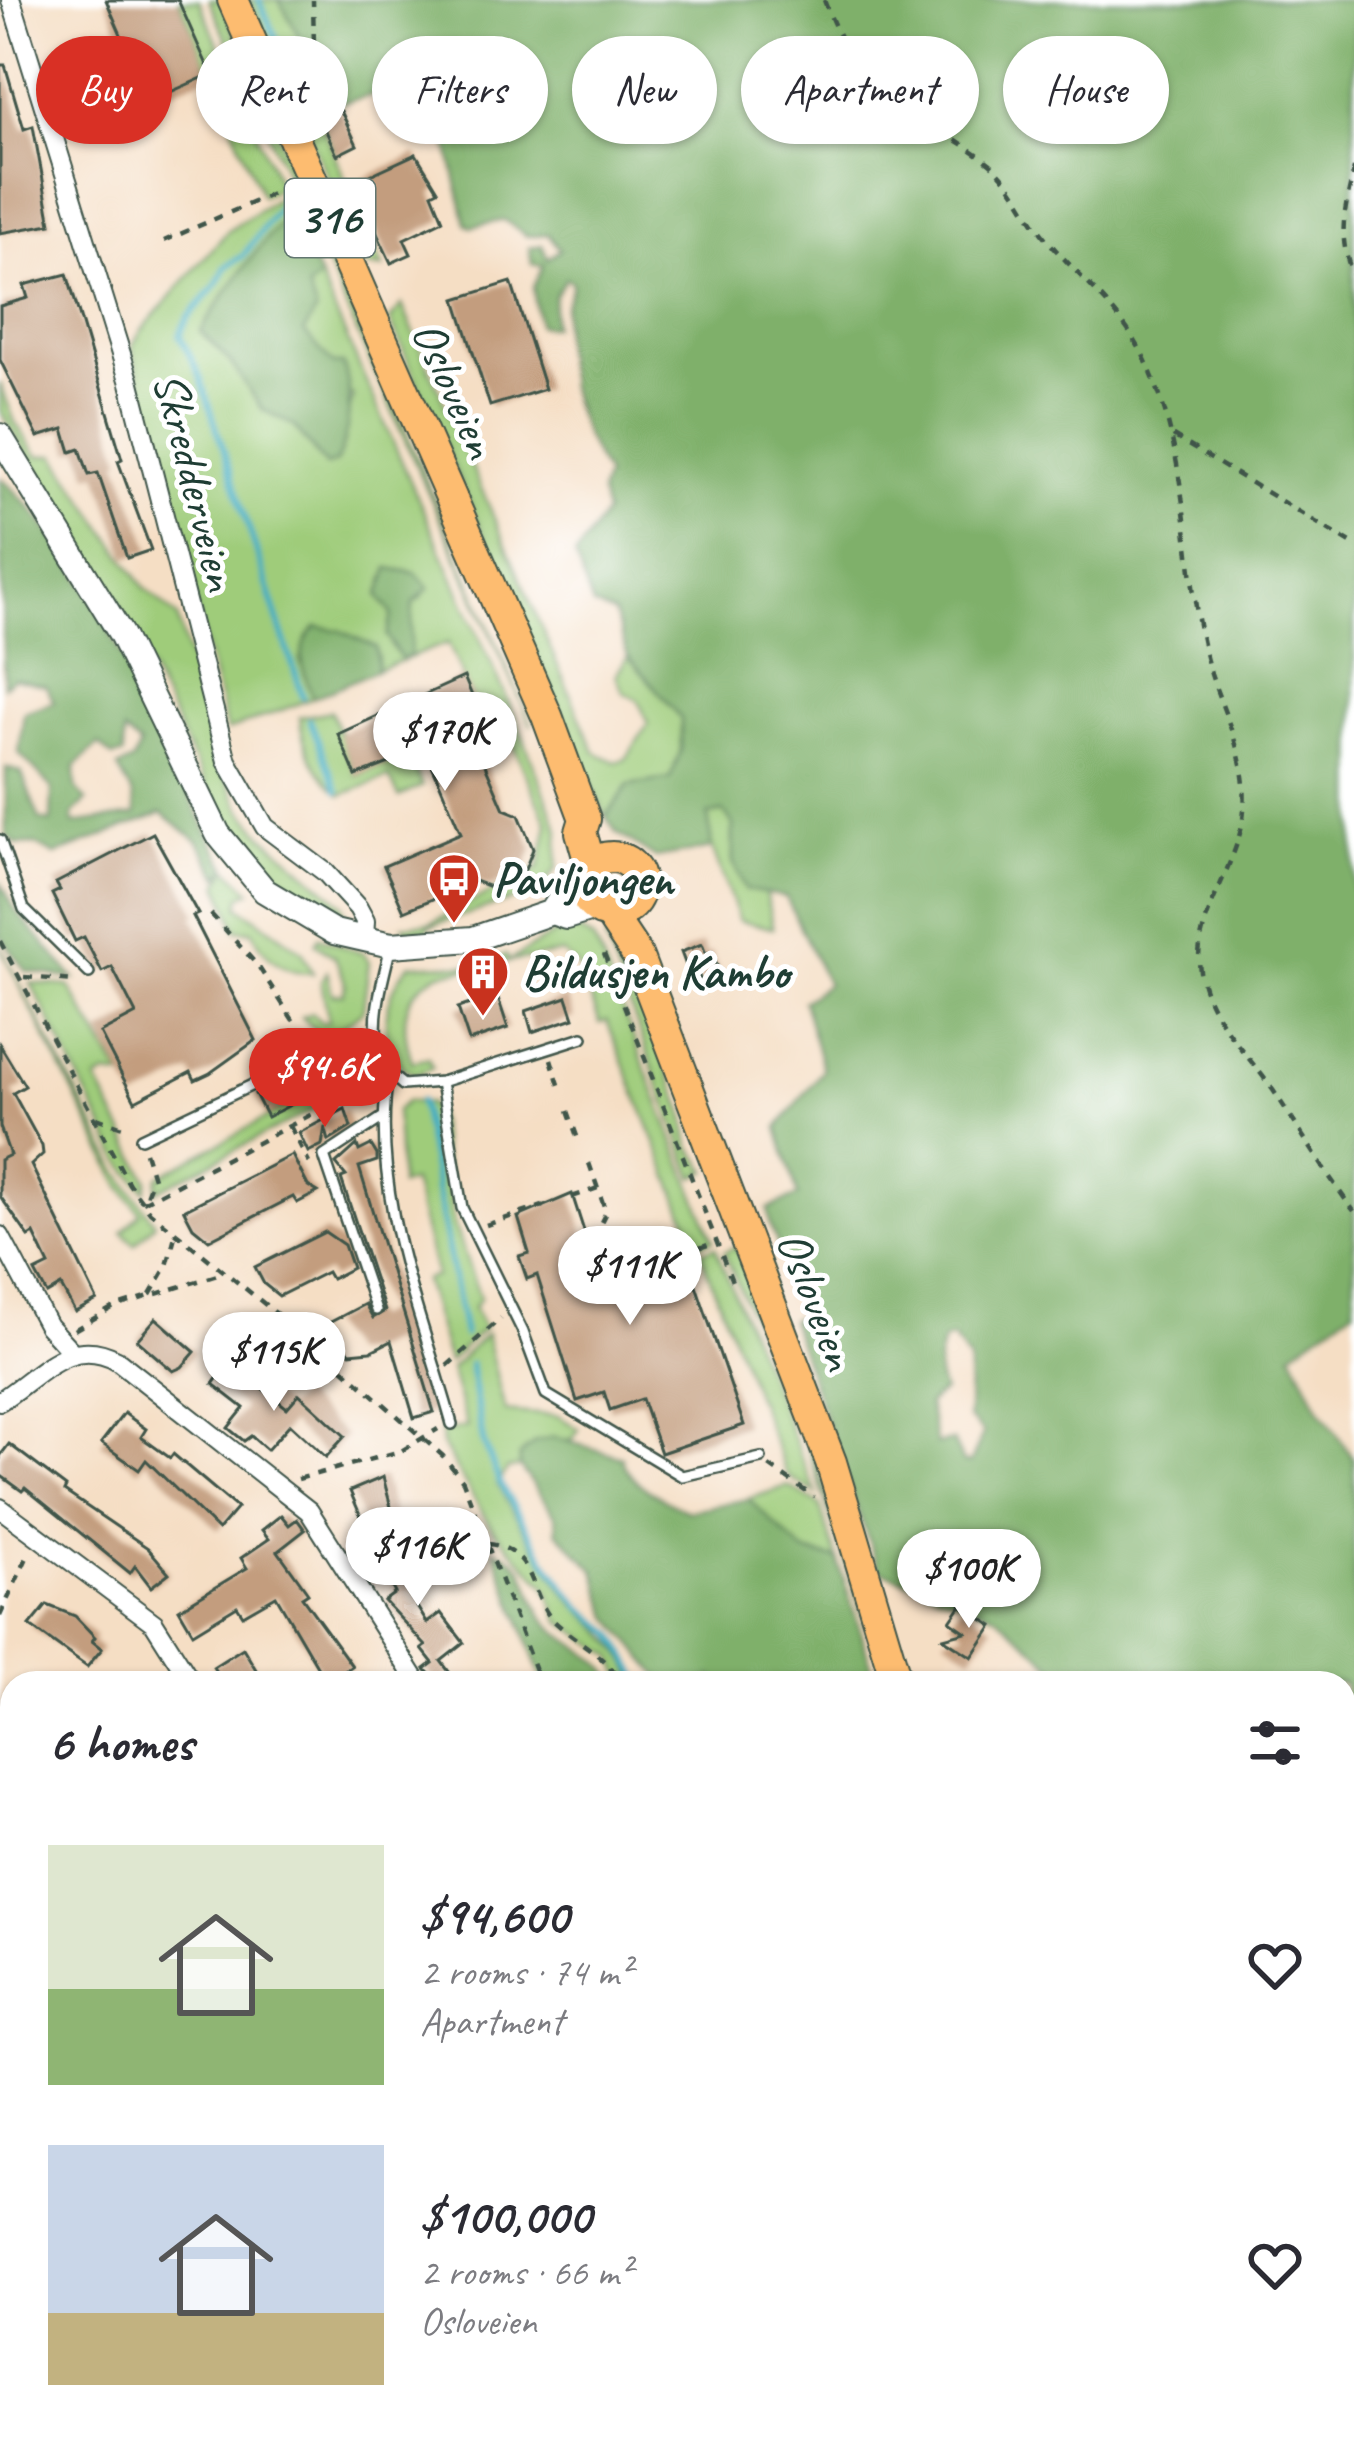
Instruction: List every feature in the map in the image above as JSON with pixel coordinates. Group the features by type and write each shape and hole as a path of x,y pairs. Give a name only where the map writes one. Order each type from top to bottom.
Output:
{"main road":[{"name":"Osloveien","path":"233,0 249,36"},
{"name":"Osloveien","path":"297,144 503,610 585,819 604,836 605,890 623,943 637,955 830,1462 893,1671"}],"street":[{"name":"Skredderveien","path":"10,0 130,383 226,761 265,827 326,872 358,908 365,921 364,939"},
{"path":"0,436 121,634 205,812 231,853 265,891 300,916 391,945 473,939 552,912 566,916 605,890"},
{"path":"0,1236 66,1346"},
{"path":"0,1401 66,1346 118,1360 284,1489 322,1526 411,1671"},
{"path":"0,1508 154,1623 184,1671"}],"lane":[{"path":"0,841 24,909 89,974"},
{"path":"391,945 375,1040 388,1074 382,1118 387,1194 452,1424"},
{"path":"388,1074 403,1085 441,1082 583,1037"},
{"path":"141,1138 315,1055 375,1040"},
{"path":"441,1082 462,1208 546,1394 682,1476 761,1458"},
{"path":"376,1310 325,1156 382,1118"}],"path":[{"path":"313,0 313,36"},
{"path":"824,0 849,55 878,91 916,121 988,161 1048,241 1109,304 1140,347 1172,436 1205,652 1237,739 1245,781 1238,845 1201,934 1202,983 1238,1045 1354,1211"},
{"path":"1354,168 1341,220 1341,247 1354,278"},
{"path":"280,173 294,205"},
{"path":"164,241 286,188"},
{"path":"1172,436 1354,545"},
{"path":"211,914 258,966 315,1055"},
{"path":"0,941 142,1203 426,1441 463,1481 536,1671"},
{"path":"600,944 739,1298"},
{"path":"23,977 61,984 89,974"},
{"path":"548,1048 561,1090"},
{"path":"142,1203 388,1074"},
{"path":"568,1111 579,1142"},
{"path":"96,1118 119,1122 141,1138 153,1178 142,1203"},
{"path":"589,1162 606,1212 595,1234 603,1239"},
{"path":"572,1196 598,1188"},
{"path":"471,1230 543,1206"},
{"path":"150,1295 167,1265 175,1234"},
{"path":"699,1248 716,1242"},
{"path":"670,1263 687,1257"},
{"path":"66,1346 100,1313 224,1273"},
{"path":"438,1374 511,1310"},
{"path":"284,1489 302,1478 426,1441"},
{"path":"761,1458 787,1483 821,1502 817,1486"},
{"path":"0,1616 40,1537"},
{"path":"488,1544 514,1556 540,1586 550,1617 611,1663 615,1671"}],"green space":[{"path":"179,0 199,0 215,36 196,36 196,40"},
{"path":"209,0 220,0 235,36 225,36"},
{"path":"249,0 279,0 299,36 265,36"},
{"path":"279,0 1354,0 1354,1308 1292,1352 1319,1408 1354,1459 1354,1671 1058,1671 995,1614 879,1570 790,1320 804,1314 768,1209 798,1196 778,1128 823,1070 803,1001 827,984 786,897 746,890 733,862 733,825 724,812 708,815 712,848 656,858 617,833 606,817 629,785 670,779 681,750 681,718 628,656 614,614 593,606 575,557 605,513 600,493 606,475 578,417 566,374 564,309 572,282 566,278 554,296 552,327 538,325 533,287 543,265 532,264 529,248 542,245 548,259 560,249 548,234 527,236 505,220 471,227 466,223 448,144 548,144 548,36 372,36 372,95 348,101 348,36 299,36","holes":["953,1339 969,1361 968,1418 983,1433 971,1463 963,1463 953,1441 936,1444 928,1404 943,1391 938,1366 943,1341"]},
{"path":"240,144 261,144 280,187 262,196"},
{"path":"273,144 282,144 532,726"},
{"path":"313,144 330,144 383,268 367,267"},
{"path":"283,194 292,215 259,247 201,332 231,363 262,409 294,426 325,465 336,463 353,397 304,332 307,288 320,278 517,721 559,830 557,868 539,892 429,926 427,931 406,931 403,925 430,923 539,868 548,824 506,728 415,768 422,786 399,797 389,777 341,795 308,750 300,717 331,711 356,776 484,725 448,643 377,670 378,656 305,649 300,661 313,698 227,731 132,346 228,231","holes":["389,569 408,576 423,596 413,603 401,658 391,646 392,614 379,596"]},
{"path":"292,215 320,278 308,288 316,311 304,332 333,364 343,364 348,388 344,440 336,463 326,466 294,426 262,409 231,363 201,331 260,247"},
{"path":"402,305 595,752 616,762 626,759 648,724 639,701 623,692 616,675 628,656 681,717 681,750 670,779 629,785 606,817 390,320"},
{"path":"0,383 15,422 38,456 55,455 144,587 177,617 219,765 242,810 265,837 343,904 346,917 324,914 285,891 225,826 114,595 0,411"},
{"path":"0,478 33,511 95,604 228,868 219,876 199,842 162,813 55,855 35,844 17,845 6,835 6,768 21,772 40,820 51,822 52,788 19,753 24,712 54,702 46,686 13,678 4,686","holes":["124,732 140,746 133,761 118,768 132,793 136,815 73,824 73,814 87,801 76,788 75,767 99,744 112,757 123,755"]},
{"path":"389,568 416,573 429,588 413,603 410,655 401,659 387,636 392,614 379,596"},
{"path":"317,627 339,630 376,647 377,670 313,698 303,669 303,651"},
{"path":"724,812 733,825 733,862 746,890 765,892 773,928 739,921 712,848 708,814"},
{"path":"228,868 251,891 241,896 239,906 302,951 313,973 284,967 269,956 253,931 237,930 219,884"},
{"path":"0,881 15,910 75,979 26,971 0,935"},
{"path":"578,930 593,940 603,960 713,1240 697,1245 607,1021 600,1023 579,968 562,953 441,973 427,980 411,999 405,1022 412,1062 428,1058 432,1068 416,1074 392,1054 387,1040 388,1007 410,964 465,965 506,955 509,961 554,934"},
{"path":"319,937 364,954 369,962 363,1010 341,1028 321,1034 301,1017 312,1013 322,1023 329,1021 321,981 327,971 332,994 343,994 346,984 335,957 315,943"},
{"path":"604,937 631,981 684,1111 690,1146 708,1171 694,1177"},
{"path":"0,946 117,1169 155,1223 135,1244 123,1232 140,1213 120,1185"},
{"path":"31,983 69,986 122,1077 106,1075 97,1081 148,1180 145,1191 120,1160"},
{"path":"292,1075 359,1079 345,1093 156,1191 158,1177 303,1098"},
{"path":"407,1101 428,1103 436,1113 454,1225 480,1298 473,1308 484,1328 448,1362 424,1280 436,1276 412,1182 400,1185 396,1111"},
{"path":"736,1246 811,1444 868,1629 806,1443 724,1252"},
{"path":"715,1247 816,1493 787,1476 700,1252"},
{"path":"486,1334 505,1411 558,1416 579,1429 573,1439 535,1442 520,1456 520,1467 508,1469 497,1484 561,1587 613,1643 631,1671 619,1671 612,1655 560,1621 546,1586 491,1527 442,1445 441,1432 467,1427 450,1369"},
{"path":"553,1437 622,1457 638,1483 688,1511 748,1499 804,1552 837,1559 873,1671 655,1671 610,1617 595,1570 557,1531 556,1516 520,1467 520,1456 535,1442"},
{"path":"788,1486 819,1504 837,1559 804,1552 748,1499"},
{"path":"494,1550 523,1570 544,1618 607,1671 539,1671"}],"building":[{"path":"106,0 178,0 196,40 196,81 172,91 172,36 122,36"},
{"path":"0,65 5,65 24,129 33,126 51,224 0,233"},
{"path":"348,126 357,145 337,155 332,144 348,144"},
{"path":"416,154 438,190 432,193 443,220 404,239 411,254 391,263 353,183"},
{"path":"67,274 122,459 118,461 151,550 127,558 98,473 89,475 80,449 71,452 64,429 38,437 0,360 0,306 28,298 24,285"},
{"path":"511,282 545,389 490,406 456,299"},
{"path":"464,677 484,724 470,730 504,809 519,815 533,849 524,872 490,887 475,881 404,911 384,866 461,833 425,749 356,776 338,734"},
{"path":"153,833 198,914 193,916 256,1040 210,1073 195,1080 191,1072 135,1101 100,1033 136,1014 112,967 102,972 84,937 75,941 52,894 60,890 56,883"},
{"path":"702,944 706,954 712,952 722,979 703,986 699,976 691,979 681,952"},
{"name":"Bildusjen Kambo","path":"497,995 508,1028 469,1041 458,1008"},
{"path":"567,997 574,1018 532,1032 526,1011"},
{"path":"0,1045 25,1086 13,1093 42,1146 43,1154 31,1165 97,1300 75,1312 61,1286 47,1294 35,1272 49,1265 34,1234 29,1237 0,1196 0,1160 10,1155 0,1127"},
{"path":"282,1081 294,1103 267,1117 255,1094"},
{"path":"345,1109 351,1127 329,1141 325,1127 322,1145 308,1152 299,1133"},
{"path":"357,1145 359,1151 371,1145 377,1155 377,1161 359,1167 434,1412 414,1418 391,1341 371,1351 350,1353 327,1324 365,1304 373,1318 385,1311 341,1178 346,1176 336,1164"},
{"path":"292,1155 308,1186 318,1192 297,1203 293,1197 209,1240 193,1227 184,1210"},
{"path":"572,1194 591,1253 605,1237 645,1257 641,1248 676,1266 688,1262 744,1425 661,1453 642,1399 610,1410 604,1392 577,1401 537,1275 527,1279 519,1256 529,1253 518,1217"},
{"path":"325,1232 344,1245 352,1268 331,1279 327,1272 279,1296 264,1284 255,1267"},
{"path":"156,1318 195,1352 173,1371 137,1340"},
{"path":"229,1362 287,1408 299,1394 345,1436 326,1457 290,1424 267,1450 251,1436 244,1441 228,1428 244,1408 213,1384"},
{"path":"124,1413 146,1429 141,1437 170,1458 173,1454 237,1508 218,1530 146,1460 139,1470 101,1443"},
{"path":"9,1444 66,1487 64,1491 148,1548 169,1573 151,1587 135,1566 130,1573 25,1488 22,1491 0,1475 0,1456"},
{"path":"383,1477 395,1522 368,1533 350,1491"},
{"path":"281,1515 289,1525 297,1519 305,1530 278,1551 308,1593 302,1597 352,1666 345,1671 320,1671 276,1596 243,1615 237,1606 193,1633 179,1609 247,1568 241,1558 269,1539 262,1530"},
{"path":"406,1542 430,1577 408,1592 427,1623 441,1613 464,1643 441,1661 448,1671 425,1669 433,1663 422,1649 426,1646 384,1601 395,1593 378,1562"},
{"path":"47,1605 75,1616 95,1637 92,1641 102,1649 87,1667 30,1626"},
{"path":"961,1605 993,1626 972,1657 943,1638 966,1632 950,1621"},
{"path":"243,1648 257,1671 216,1671 213,1667"}],"waterway":[{"path":"259,0 275,36"},
{"path":"279,207 243,256 225,267 180,336 200,376 303,697"},
{"path":"310,720 338,791"},
{"path":"420,1101 464,1335"},
{"path":"470,1364 483,1441 500,1484 549,1565 580,1606 614,1634 635,1671"}],"place":[{"name":"Paviljongen","path":"454,925"},
{"name":"Bildusjen Kambo","path":"483,1018"}]}
